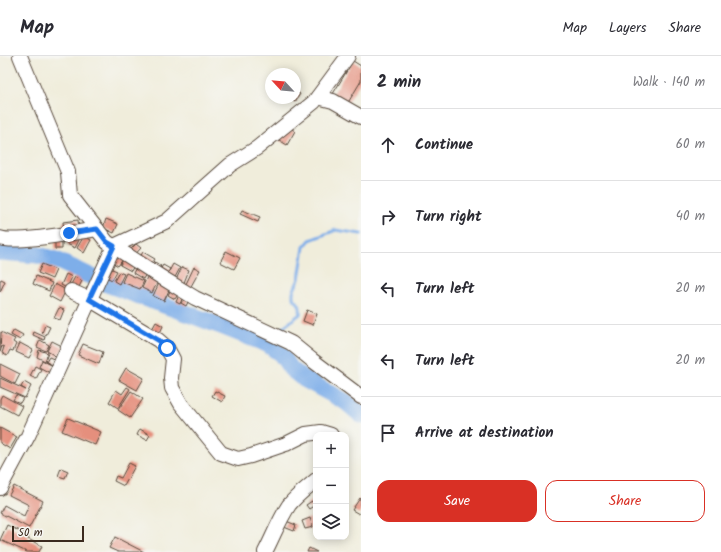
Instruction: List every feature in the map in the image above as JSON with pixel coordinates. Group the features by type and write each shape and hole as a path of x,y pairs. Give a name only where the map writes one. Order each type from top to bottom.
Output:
{"street":[{"path":"20,56 68,172 70,195 107,242 195,298 291,343 361,397"},
{"path":"0,488 28,436 114,246 167,221 230,165 257,148 314,102 348,56"},
{"path":"318,97 333,101 361,117"},
{"path":"0,238 5,240 28,239 97,229"},
{"path":"71,291 92,293 167,348 173,359 171,378 172,388 181,404 221,452 238,459 286,444 306,434 313,433"},
{"path":"264,552 289,506 300,493 313,482"}],"building":[{"path":"353,61 361,66 361,81 346,106 331,97"},
{"path":"287,126 295,131 287,145 279,140"},
{"path":"242,210 260,217 258,222 240,214"},
{"path":"106,219 118,224 114,233 103,228"},
{"path":"78,220 79,229 64,231 63,222"},
{"path":"72,234 80,238 75,248 67,244"},
{"path":"84,236 91,240 84,253 77,248"},
{"path":"62,238 62,249 55,249 55,239"},
{"path":"136,244 141,248 132,258 127,253"},
{"path":"226,251 240,258 234,269 220,262"},
{"path":"143,252 155,259 150,267 138,260"},
{"path":"118,254 124,258 118,266 112,262"},
{"path":"124,258 135,264 131,271 120,265"},
{"path":"155,262 161,266 156,272 150,268"},
{"path":"42,264 56,270 52,279 38,273"},
{"path":"173,264 180,268 173,281 166,277"},
{"path":"163,265 170,269 165,278 158,273"},
{"path":"137,266 147,272 143,279 133,273"},
{"path":"182,267 189,270 183,285 175,282"},
{"path":"194,267 200,270 190,288 185,286"},
{"path":"112,269 117,271 112,280 108,278"},
{"path":"119,272 124,274 119,284 114,281"},
{"path":"126,273 144,281 140,289 122,282"},
{"path":"66,274 72,277 67,288 61,285"},
{"path":"148,275 158,281 152,293 142,288"},
{"path":"36,276 52,283 49,291 33,284"},
{"path":"75,277 82,281 77,291 69,288"},
{"path":"1,279 5,281 0,292 0,281"},
{"path":"159,283 170,288 164,301 153,296"},
{"path":"55,284 66,290 60,302 49,296"},
{"path":"171,289 179,293 175,299 168,295"},
{"path":"179,295 183,297 180,304 176,302"},
{"path":"185,296 190,298 186,306 181,303"},
{"path":"59,308 64,310 60,320 54,318"},
{"path":"307,310 317,314 313,325 303,321"},
{"path":"156,322 163,326 159,335 151,331"},
{"path":"45,325 50,327 46,335 42,333"},
{"path":"14,330 23,335 20,340 11,335"},
{"path":"1,332 15,339 13,342 16,344 13,351 10,350 7,356 2,353 4,347 2,346 0,352"},
{"path":"34,332 45,337 44,340 33,335"},
{"path":"40,340 49,345 46,351 37,347"},
{"path":"52,341 64,347 57,357 47,351"},
{"path":"20,343 33,350 29,358 16,352"},
{"path":"83,344 103,352 99,364 78,355"},
{"path":"39,350 48,353 45,361 37,357"},
{"path":"49,357 56,360 53,365 46,362"},
{"path":"42,360 53,366 50,373 39,367"},
{"path":"0,364 20,374 15,384 0,376"},
{"path":"35,366 41,369 36,379 30,376"},
{"path":"126,368 144,378 137,390 119,380"},
{"path":"0,378 26,390 21,387 24,382 31,386 25,398 0,387"},
{"path":"127,387 130,389 118,408 109,402 116,390 122,394"},
{"path":"131,391 143,399 130,418 118,410"},
{"path":"215,391 225,396 222,402 212,396"},
{"path":"2,395 22,406 17,415 0,406 0,399"},
{"path":"16,395 23,398 20,403 13,400"},
{"path":"68,418 101,432 95,445 62,431"},
{"path":"0,428 17,437 10,449 0,443"},
{"path":"140,429 150,435 147,440 137,435"},
{"path":"129,463 135,466 124,486 114,481 116,476 121,478"},
{"path":"61,468 68,471 65,478 58,476"},
{"path":"14,486 43,501 29,528 0,513 4,505 24,516 29,505 9,495"},
{"path":"360,498 361,510 359,514 352,510"},
{"path":"312,501 313,502 313,506 309,509 306,505"},
{"path":"310,518 313,527 305,529 302,521"},
{"path":"286,521 296,525 294,531 284,527"},
{"path":"7,525 29,536 28,539 42,546 39,552 27,552 0,540"},
{"path":"115,537 144,552 118,552 109,548"},
{"path":"309,548 317,552 307,552"}],"waterway":[{"path":"277,332 300,314 300,307 293,298 293,292 299,279 304,247 310,240 336,230 361,234"},
{"path":"0,252 38,255 56,260 107,284 267,344 281,354 291,369 304,379 346,402 361,415"},
{"path":"267,344 272,338"}],"route":[{"path":"69,233 97,229 107,242 114,246 107,258 89,299 158,340 167,348"}]}
